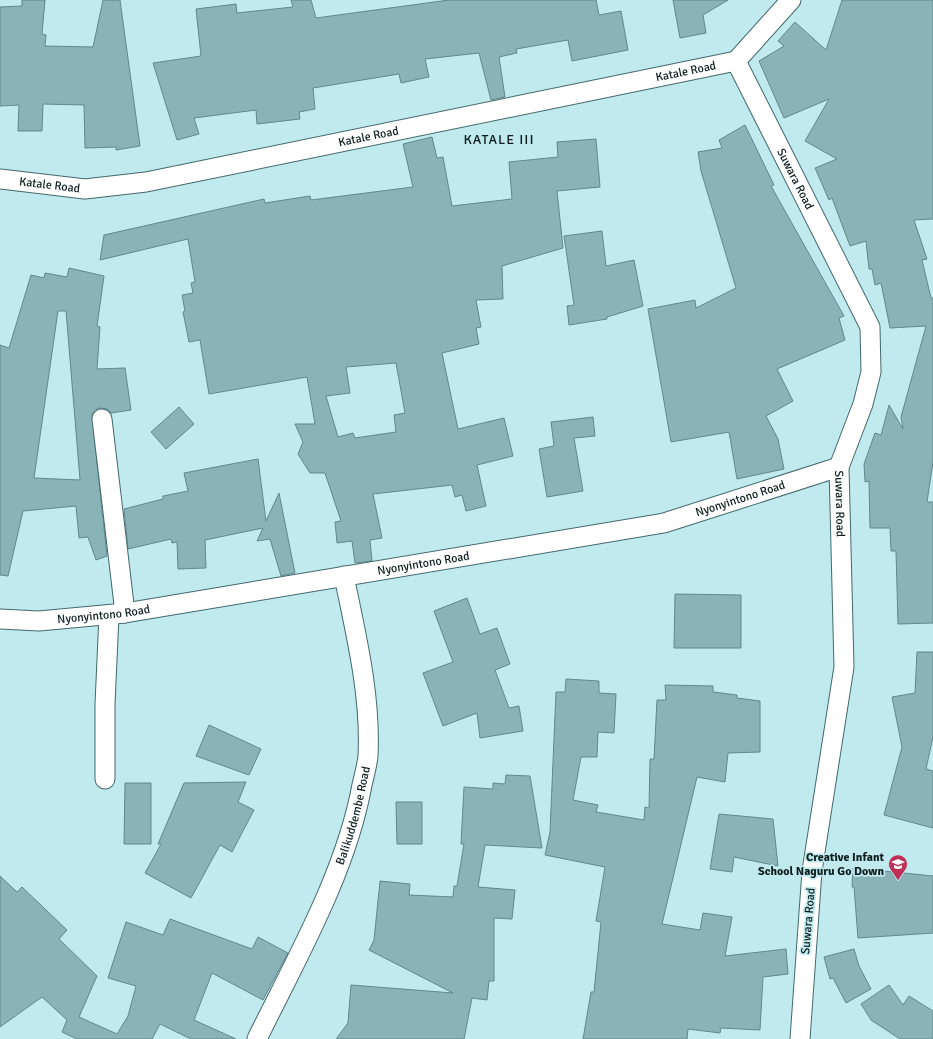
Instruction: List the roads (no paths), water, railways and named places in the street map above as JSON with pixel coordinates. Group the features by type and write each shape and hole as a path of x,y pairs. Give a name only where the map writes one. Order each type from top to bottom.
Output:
{"street":[{"path":"736,61 791,0"},
{"name":"Katale Road","path":"0,179 86,189 146,182 736,61"},
{"name":"Suwara Road","path":"736,61 870,327 871,372 864,404 839,467 844,667 812,871 800,1039"},
{"path":"102,419 117,614 105,704 105,779"},
{"name":"Nyonyintono Road","path":"0,619 39,622 117,614 664,524 839,467"},
{"name":"Balikuddembe Road","path":"257,1039 332,885 348,840 359,802 368,757 367,711 361,662 344,576"}],"place":[{"name":"Creative Infant School Naguru Go Down","path":"898,881"}],"district":[{"name":"KATALE III","path":"499,139"}]}
